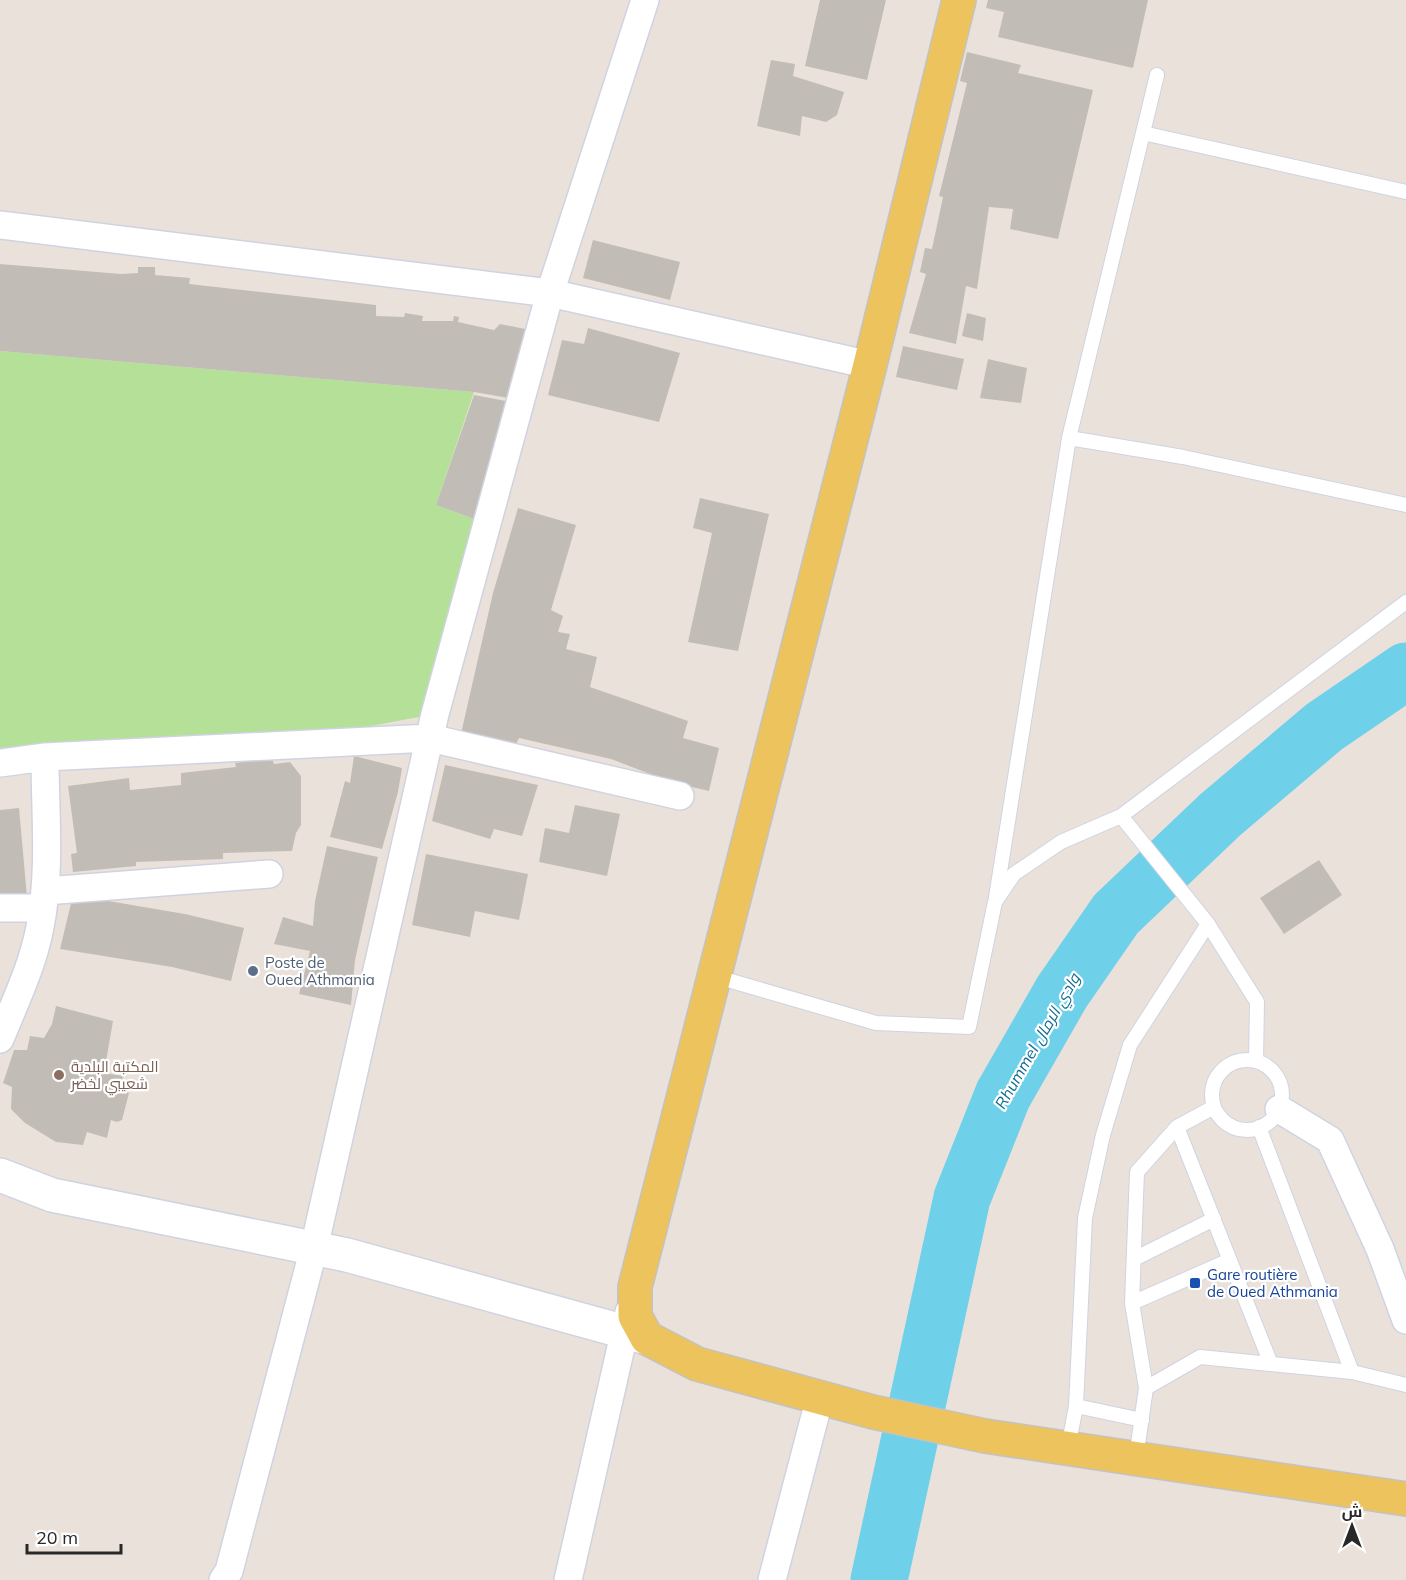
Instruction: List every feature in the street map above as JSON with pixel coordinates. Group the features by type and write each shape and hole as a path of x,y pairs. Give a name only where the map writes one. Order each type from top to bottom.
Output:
{"main road":[{"path":"959,0 870,365 634,1287 636,1335 697,1364 873,1412 985,1436 1406,1499"}],"street":[{"path":"224,1580 229,1571 314,1248 430,738 550,293 645,0"},
{"path":"0,225 550,293 870,365"},
{"path":"0,763 45,757 430,738 680,796"},
{"path":"0,1039 30,965 44,899 45,757"},
{"path":"0,908 44,899 268,874"},
{"path":"1269,1118 1330,1140 1380,1249 1406,1320"},
{"path":"0,1175 52,1195 347,1255 636,1335 568,1580"},
{"path":"772,1580 820,1398"}],"lane":[{"path":"714,976 876,1023 969,1027 995,902 1070,438 1157,75"},
{"path":"1143,133 1406,192"},
{"path":"1070,438 1183,457 1406,505"},
{"path":"995,902 1014,874 1061,842 1121,816 1406,602"},
{"path":"1121,816 1208,924 1257,1002 1257,1061"},
{"path":"1068,1448 1076,1406 1085,1218 1103,1135 1130,1045 1208,924"},
{"path":"1241,1060 1257,1061 1270,1068 1279,1080 1282,1095 1269,1118 1246,1130 1233,1127 1221,1119 1214,1107 1212,1092 1216,1077 1227,1066 1241,1060"},
{"path":"1136,1458 1146,1388 1132,1304 1137,1172 1177,1127 1214,1107"},
{"path":"1269,1118 1352,1372"},
{"path":"1177,1127 1271,1364"},
{"path":"1134,1258 1214,1219"},
{"path":"1132,1304 1230,1260"},
{"path":"1146,1388 1200,1357 1352,1372 1406,1385"},
{"path":"1076,1406 1142,1420"}],"green space":[{"path":"0,351 474,392 436,505 477,520 435,714 349,730 0,754"}],"building":[{"path":"820,0 886,0 867,80 805,66"},
{"path":"988,0 1148,0 1133,68 998,37 1004,12 986,8"},
{"path":"967,52 1021,65 1018,73 1093,90 1058,239 1010,229 1013,209 989,207 977,289 966,286 956,344 909,333 926,274 920,272 925,248 932,249 943,197 939,196 967,83 960,81"},
{"path":"771,60 795,64 793,76 844,92 837,115 826,122 802,116 800,136 757,126"},
{"path":"593,240 680,262 670,300 583,278"},
{"path":"0,264 121,274 138,273 138,267 155,267 155,275 190,278 189,284 376,305 376,316 404,317 405,313 423,316 422,321 453,321 454,316 459,317 458,322 494,330 500,324 530,330 514,399 474,392 0,351"},
{"path":"967,313 986,318 983,341 962,336"},
{"path":"588,328 680,353 659,422 548,395 562,340 584,344"},
{"path":"903,346 964,359 957,390 896,377"},
{"path":"988,359 1027,368 1021,403 980,398"},
{"path":"474,395 517,403 477,520 436,505"},
{"path":"700,498 769,514 738,651 688,642 712,533 693,528"},
{"path":"518,508 576,525 551,610 563,616 558,632 570,634 566,649 597,657 590,687 688,721 683,738 719,748 709,791 671,782 611,759 519,738 515,746 460,738 493,593"},
{"path":"354,756 402,768 398,792 382,849 330,837 345,781 350,783"},
{"path":"272,759 274,764 290,762 301,776 301,825 296,833 292,851 223,853 223,859 136,862 136,866 73,872 71,854 77,853 68,786 129,778 130,790 181,785 181,773 236,767 235,763"},
{"path":"445,765 538,785 522,836 494,829 490,839 432,821"},
{"path":"575,805 620,814 607,876 539,862 545,828 569,833"},
{"path":"19,808 27,897 0,899 0,810"},
{"path":"327,846 378,857 355,960 351,1005 299,994 310,951 274,944 283,917 313,926 315,901"},
{"path":"426,854 528,874 519,920 475,911 470,937 412,925"},
{"path":"1319,860 1342,895 1284,934 1260,898"},
{"path":"73,895 185,914 244,928 231,981 172,967 60,949"},
{"name":"المكتبة البلدية شعيبي لخضر","path":"56,1006 113,1021 104,1073 123,1076 120,1088 129,1093 122,1120 117,1122 111,1120 107,1138 87,1132 83,1145 56,1142 25,1123 11,1109 12,1087 3,1083 14,1050 27,1050 30,1036 44,1038 52,1024"}],"waterway":[{"name":"Rhummel وادي الرمال","path":"879,1580 962,1198 1003,1095 1062,992 1116,914 1220,815 1324,727 1406,671"}],"place":[{"name":"Poste de Oued Athmania","path":"253,971"},
{"name":"المكتبة البلدية شعيبي لخضر","path":"59,1075"},
{"name":"Gare routière de Oued Athmania","path":"1195,1283"}]}
